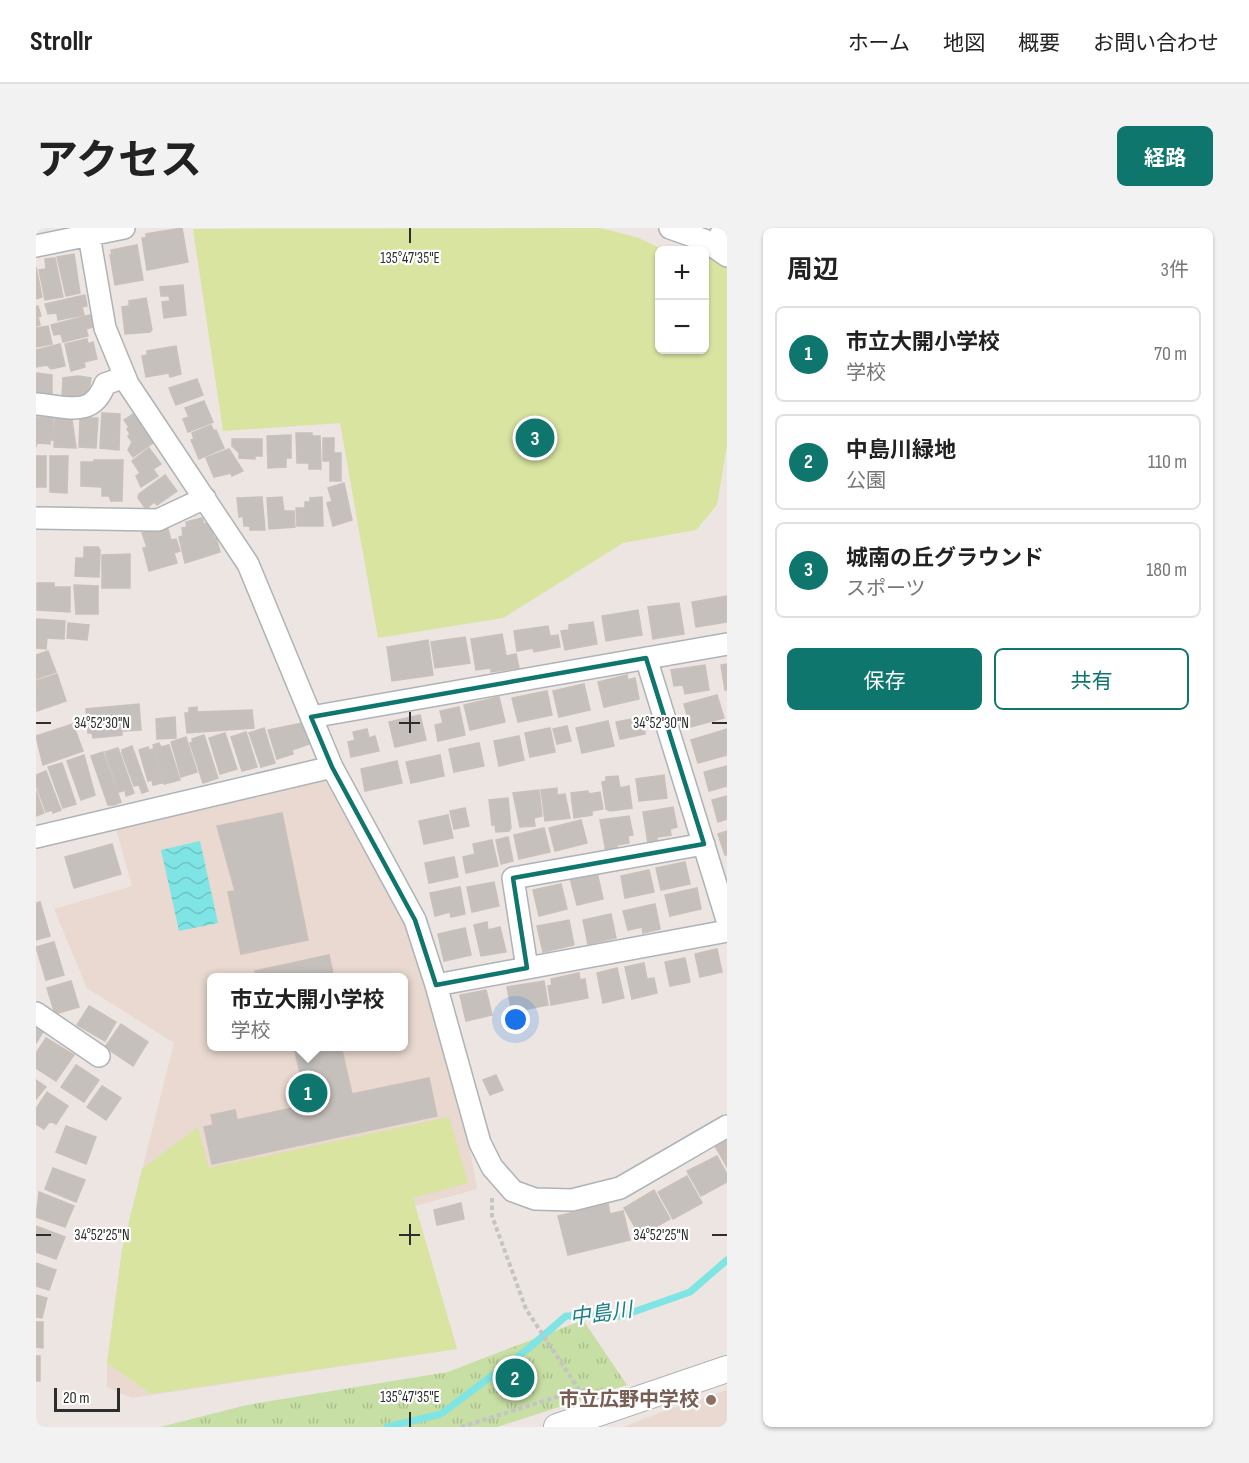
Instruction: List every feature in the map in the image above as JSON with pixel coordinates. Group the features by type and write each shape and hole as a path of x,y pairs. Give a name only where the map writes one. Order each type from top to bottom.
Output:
{"street":[{"path":"36,246 124,228"},
{"path":"670,228 704,240 720,251 725,228"},
{"path":"89,235 105,328 125,377 248,564 332,767 415,920 436,985 480,1143 492,1167 513,1191 535,1199 572,1200 620,1188 727,1126"},
{"path":"36,404 85,408 99,400 105,384 125,377"},
{"path":"37,515 158,520 205,498"},
{"path":"311,717 727,644"},
{"path":"646,658 727,920"},
{"path":"36,837 332,767"},
{"path":"527,968 513,878 704,844"},
{"path":"436,985 727,931"},
{"path":"36,1013 99,1056"},
{"path":"556,1427 727,1369"}],"path":[{"path":"461,1427 579,1390 526,1309 492,1216 492,1167"}],"highlighted area":[{"path":"646,658 704,844 513,878 527,968 436,985 415,920 332,767 311,717"}],"shaded area":[{"path":"325,781 398,909 416,949 469,1143 477,1189 415,1206 457,1349 132,1398 107,1387 107,1363 122,1250 174,1043 87,988 54,909 132,886 116,829"},
{"name":"市立広野中学校","path":"727,1390 727,1427 623,1427 664,1411"}],"green space":[{"path":"600,228 636,237 655,246 655,354 709,354 709,255 727,269 727,445 717,505 696,530 623,543 503,618 378,638 340,423 223,431 193,229"},
{"path":"449,1117 468,1183 413,1198 457,1349 151,1394 107,1363 122,1250 142,1169 198,1127 209,1168"},
{"path":"583,1320 627,1385 497,1427 160,1427 247,1405 448,1372"}],"water":[{"path":"200,841 218,923 179,931 161,850"}],"building":[{"path":"182,228 188,262 147,270 142,238 146,238 146,234"},
{"path":"137,245 143,280 115,285 111,250"},
{"path":"74,254 80,293 66,296 57,257"},
{"path":"55,258 63,297 45,300 39,270 46,269 45,259"},
{"path":"36,267 42,297 36,299"},
{"path":"183,285 186,315 164,318 162,302 170,301 169,296 161,296 160,287"},
{"path":"85,295 87,306 82,307 84,315 58,320 57,313 48,314 45,304"},
{"path":"146,298 152,330 125,334 122,307 129,306 129,301"},
{"path":"36,306 41,316 38,317 40,325 36,326"},
{"path":"90,315 93,327 86,329 88,336 63,342 61,334 54,335 51,325"},
{"path":"48,326 52,344 36,347 36,328"},
{"path":"87,339 88,344 93,342 97,359 84,362 85,367 71,371 65,344"},
{"path":"60,344 65,366 51,369 47,365 36,367 36,350"},
{"path":"176,346 181,374 170,377 169,373 146,377 142,356 147,355 147,351"},
{"path":"36,373 52,375 52,398 36,396"},
{"path":"78,376 91,378 88,398 62,398 63,378"},
{"path":"197,379 203,395 176,405 169,388"},
{"path":"204,401 213,422 188,432 183,419 189,417 185,408"},
{"path":"102,413 120,414 119,450 100,448"},
{"path":"133,414 153,443 133,457 128,450 132,442 128,436 129,427 124,420"},
{"path":"55,415 67,416 67,420 72,420 76,448 54,447"},
{"path":"36,417 53,417 53,440 50,440 50,444 37,443 36,447"},
{"path":"80,418 98,418 96,448 79,447"},
{"path":"211,425 214,431 216,430 224,448 199,459 191,440 194,439 192,433"},
{"path":"296,433 312,433 312,436 320,436 321,469 309,469 309,463 297,463"},
{"path":"291,435 291,458 286,458 286,467 268,468 267,436"},
{"path":"323,438 334,438 334,453 341,453 341,481 330,481 330,461 323,461"},
{"path":"232,439 262,439 262,456 255,456 255,459 239,458 239,453 232,446"},
{"path":"149,448 161,464 153,469 158,476 141,487 136,476 140,473 132,461"},
{"path":"229,449 243,471 232,476 231,473 214,477 206,458"},
{"path":"36,456 46,456 46,487 36,487"},
{"path":"50,456 68,456 67,493 50,492"},
{"path":"94,460 123,460 122,501 111,501 109,496 102,496 102,487 81,486 81,462 94,462"},
{"path":"165,475 177,491 157,505 154,502 146,509 138,498 139,494"},
{"path":"344,483 352,520 333,526 327,503 332,501 328,488"},
{"path":"262,497 265,530 250,530 250,526 244,526 243,516 239,517 237,498"},
{"path":"282,497 284,511 294,511 295,527 269,529 267,498"},
{"path":"322,497 323,526 297,526 296,508 305,508 305,502 310,502 310,498"},
{"path":"202,518 204,524 208,523 214,538 216,537 220,552 185,563 179,537 183,536 182,528 187,527 186,522"},
{"path":"167,526 171,540 176,539 180,551 174,553 177,563 149,571 143,548 147,547 142,533"},
{"path":"84,547 98,547 100,550 99,577 75,576 76,558 84,558"},
{"path":"130,554 130,588 102,588 102,555"},
{"path":"37,583 54,583 54,587 70,587 70,612 37,610"},
{"path":"74,585 98,586 98,614 76,614"},
{"path":"727,596 727,622 696,627 692,602"},
{"path":"679,603 684,634 653,639 648,607"},
{"path":"638,610 642,635 606,641 602,616"},
{"path":"36,619 65,621 64,639 47,638 46,649 36,648"},
{"path":"593,622 597,644 565,650 561,631 569,630 569,625"},
{"path":"68,623 89,625 87,640 67,638"},
{"path":"548,626 550,636 558,635 560,647 534,652 533,648 517,651 514,631"},
{"path":"502,634 506,656 516,654 519,668 491,672 491,668 476,670 471,639"},
{"path":"465,637 470,663 435,668 431,642"},
{"path":"428,640 433,675 392,681 387,647"},
{"path":"48,651 56,672 36,679 36,655"},
{"path":"727,664 727,690 725,690 721,665"},
{"path":"705,665 709,690 685,694 683,685 674,686 671,670"},
{"path":"57,674 66,701 37,711 36,681"},
{"path":"627,675 628,680 635,678 639,699 604,707 598,682"},
{"path":"584,684 590,710 559,717 553,691"},
{"path":"547,691 552,715 518,722 512,698"},
{"path":"717,695 724,718 690,727 684,704"},
{"path":"499,697 505,722 470,730 464,705"},
{"path":"139,704 141,730 122,731 122,735 93,738 92,733 88,733 86,709"},
{"path":"197,707 197,712 252,710 254,728 187,733 185,713 189,713 189,708"},
{"path":"459,707 465,735 438,741 435,725 443,723 440,711"},
{"path":"420,715 426,740 395,747 389,722"},
{"path":"175,717 176,738 157,739 156,719"},
{"path":"642,717 645,734 620,739 616,722"},
{"path":"608,721 614,746 582,753 576,728"},
{"path":"302,723 309,744 292,750 293,754 277,759 268,730"},
{"path":"73,724 83,751 43,765 36,736"},
{"path":"567,726 571,741 557,744 553,729"},
{"path":"264,728 275,763 261,767 249,733"},
{"path":"550,728 555,752 530,757 525,733"},
{"path":"367,729 369,738 375,736 379,751 351,757 348,742 355,740 353,732"},
{"path":"727,729 727,755 698,763 691,740"},
{"path":"246,732 257,767 242,771 231,737"},
{"path":"225,733 237,769 220,774 209,738"},
{"path":"204,735 218,778 203,783 190,743 193,742 192,739"},
{"path":"519,736 524,760 499,766 494,741"},
{"path":"186,737 197,772 181,777 171,742"},
{"path":"159,743 161,747 169,745 180,780 164,784 153,745"},
{"path":"479,743 484,766 454,772 449,749"},
{"path":"132,746 148,791 142,793 139,785 134,786 122,753 122,750"},
{"path":"148,747 149,750 153,749 162,783 153,785 152,780 148,781 139,750"},
{"path":"118,748 134,793 126,796 125,790 119,792 105,752"},
{"path":"103,752 121,802 114,805 108,805 91,756"},
{"path":"84,755 95,795 81,800 67,761"},
{"path":"440,755 444,776 411,783 406,762"},
{"path":"397,761 402,783 365,791 361,769"},
{"path":"62,763 76,804 63,808 48,767"},
{"path":"727,766 727,786 709,791 704,772"},
{"path":"46,771 61,810 53,813 52,810 46,812 36,785 36,775"},
{"path":"664,775 667,798 639,801 636,779"},
{"path":"618,776 620,788 629,786 632,808 610,811 606,809 602,782 606,781 606,777"},
{"path":"557,788 557,795 565,794 570,818 545,821 541,790"},
{"path":"539,790 542,816 534,818 535,826 520,827 513,793"},
{"path":"36,791 44,813 36,816"},
{"path":"588,791 589,794 600,792 603,809 592,811 592,815 574,818 571,793"},
{"path":"727,796 727,819 718,822 712,800"},
{"path":"508,798 511,828 509,831 496,832 495,825 492,825 489,800"},
{"path":"673,807 677,827 670,829 671,835 657,837 657,841 648,843 643,812"},
{"path":"465,808 469,826 454,829 450,811"},
{"path":"282,813 308,940 241,954 228,892 235,891 217,826"},
{"path":"448,815 453,838 424,844 419,821"},
{"path":"629,816 633,835 628,836 629,843 617,845 618,850 606,852 600,820"},
{"path":"581,820 587,843 555,851 549,828"},
{"path":"544,828 550,852 519,859 514,835"},
{"path":"727,831 727,855 725,855 718,834"},
{"path":"508,837 513,861 501,864 496,840"},
{"path":"492,840 498,866 466,873 463,857 475,854 473,844"},
{"path":"112,844 121,874 74,888 65,857"},
{"path":"454,857 458,877 429,883 425,863"},
{"path":"685,862 690,884 661,890 656,868"},
{"path":"649,870 654,892 625,898 621,876"},
{"path":"597,872 603,899 577,905 570,878"},
{"path":"494,882 499,906 472,912 467,887"},
{"path":"561,884 567,909 539,916 533,890"},
{"path":"460,887 465,914 451,917 450,912 435,916 430,893"},
{"path":"697,888 701,909 670,916 665,895"},
{"path":"40,902 50,936 36,940 36,903"},
{"path":"655,904 660,929 643,933 642,927 628,930 623,911"},
{"path":"611,914 616,938 588,944 583,920"},
{"path":"569,920 574,945 543,952 537,926"},
{"path":"487,922 488,930 500,927 506,952 481,956 474,925"},
{"path":"465,928 471,955 444,961 438,934"},
{"path":"54,942 64,975 46,980 36,947"},
{"path":"717,949 722,972 700,977 695,954"},
{"path":"329,955 333,973 256,973 255,971"},
{"path":"685,958 690,982 670,986 665,962"},
{"path":"644,963 647,979 654,978 657,993 632,999 625,967"},
{"path":"617,968 624,998 603,1003 597,973"},
{"path":"579,973 580,980 585,979 588,998 551,1005 548,986 552,985 551,979"},
{"path":"71,981 79,1007 55,1014 47,988"},
{"path":"544,981 548,1005 512,1012 507,987"},
{"path":"486,990 492,1015 466,1021 460,995"},
{"path":"89,1006 116,1022 105,1041 77,1025"},
{"path":"121,1024 148,1042 133,1066 105,1047"},
{"path":"36,1028 43,1032 36,1043"},
{"path":"46,1038 74,1055 56,1081 36,1068 36,1053"},
{"path":"295,1051 342,1051 352,1094 429,1078 437,1116 212,1164 204,1127 213,1125 211,1115 235,1110 237,1120 297,1107 292,1080 301,1078"},
{"path":"76,1065 99,1080 84,1102 61,1087"},
{"path":"496,1075 503,1090 490,1095 483,1080"},
{"path":"36,1080 46,1087 36,1099"},
{"path":"102,1086 121,1098 106,1120 87,1107"},
{"path":"47,1092 68,1106 56,1124 50,1121 44,1129 36,1124 36,1109"},
{"path":"66,1126 96,1137 86,1164 56,1152"},
{"path":"727,1139 727,1167 715,1146"},
{"path":"717,1156 727,1174 727,1182 701,1196 687,1171"},
{"path":"53,1168 85,1180 76,1202 45,1189"},
{"path":"687,1176 702,1203 673,1219 658,1192"},
{"path":"654,1190 670,1219 640,1236 624,1208"},
{"path":"39,1192 74,1206 65,1227 36,1217"},
{"path":"461,1203 464,1219 437,1225 434,1210"},
{"path":"608,1204 610,1214 623,1211 630,1240 568,1255 558,1216"},
{"path":"36,1226 65,1237 56,1259 36,1252"},
{"path":"36,1263 56,1270 49,1290 36,1286"},
{"path":"36,1295 47,1298 42,1318 36,1317"},
{"path":"36,1322 43,1322 43,1348 36,1347"},
{"path":"36,1356 40,1356 40,1381 36,1381"}],"waterway":[{"name":"中島川","path":"387,1427 441,1414 529,1348 566,1316 622,1316 690,1292 727,1260"}],"place":[{"name":"城南の丘グラウンド","path":"535,438"},
{"name":"市立大開小学校","path":"308,1093"},
{"name":"中島川緑地","path":"515,1378"},
{"name":"市立広野中学校","path":"711,1400"}]}
